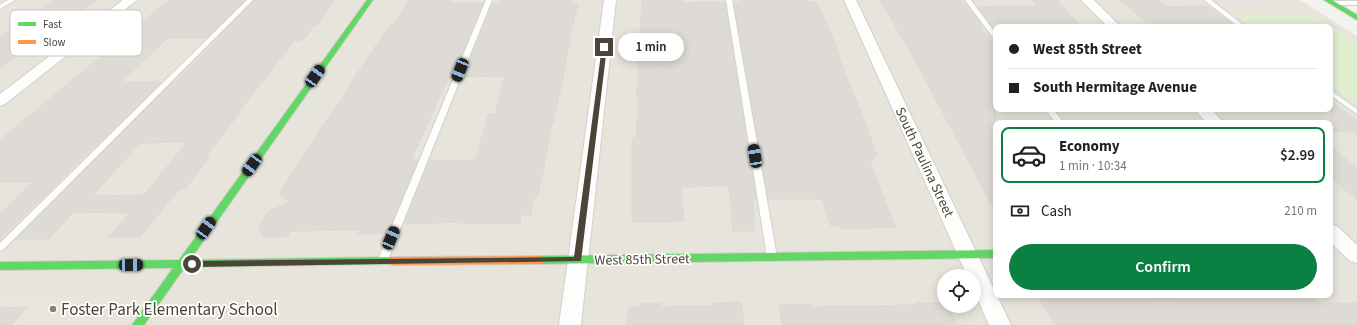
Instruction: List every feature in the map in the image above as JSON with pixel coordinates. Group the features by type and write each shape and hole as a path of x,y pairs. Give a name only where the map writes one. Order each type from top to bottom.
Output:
{"street":[{"path":"118,10 131,0"},
{"path":"138,325 370,0"},
{"path":"570,325 610,0"},
{"name":"South Paulina Street","path":"850,0 1000,325"},
{"path":"1087,0 1112,24"},
{"path":"1330,2 1357,18"},
{"path":"0,101 58,56"},
{"path":"1205,112 1213,120"},
{"path":"1333,234 1355,252"},
{"path":"1333,250 1355,252"},
{"name":"West 85th Street","path":"0,266 993,254"}],"lane":[{"path":"0,7 12,0"},
{"path":"0,248 250,0"},
{"path":"382,262 489,0"},
{"path":"729,0 772,257"},
{"path":"968,0 993,34"},
{"path":"1207,0 1239,24"},
{"path":"1330,2 1357,3"},
{"path":"1333,94 1357,112"},
{"path":"1051,112 1058,120"}],"shaded area":[{"path":"0,0 1300,0 1357,36 1357,325 0,325"},
{"path":"1214,0 1291,0 1295,3 1218,3"},
{"name":"Foster Park Elementary School","path":"120,292 95,325 0,325 0,294"}],"green space":[{"path":"1234,14 1313,15 1327,24 1247,24"},
{"path":"1333,28 1357,43 1357,104 1333,86"}],"building":[{"path":"54,0 96,0 82,10 39,10"},
{"path":"169,0 245,0 207,38 168,38 121,82 161,82 0,239 0,214 33,182 0,182 0,140 101,56 142,56 142,22"},
{"path":"254,0 335,0 317,25 314,25 306,37 300,41 294,41 205,158 209,158 185,189 179,189 140,237 108,237 130,213 74,212 48,239 16,239 220,37 218,37","holes":["187,142 144,195 92,196 140,143"]},
{"path":"451,0 449,3 483,3 452,77 449,77 411,160 418,160 391,224 386,224 382,233 358,234 360,230 290,231 287,237 264,237 258,228 268,212 290,201 279,194 323,125 341,102 354,78 390,25 395,23 408,1"},
{"path":"500,0 569,0 578,4 568,42 570,42 567,59 543,172 537,197 534,197 531,215 521,215 520,223 462,224 462,222 404,224 429,160 476,160 488,114 495,114 505,76 463,77 493,3 499,3"},
{"path":"642,0 682,0 683,3 725,2 756,199 753,199 755,231 733,231 728,186 681,187 684,221 632,222 632,138 636,138"},
{"path":"741,0 808,0 809,3 816,2 832,35 845,74 877,155 870,162 895,227 840,229 839,226 831,226 822,199 768,199 734,2 742,2"},
{"path":"880,0 961,0 966,7 968,7 983,27 980,27 993,42 993,112 996,112 996,120 993,120 993,207 914,58"},
{"path":"1033,0 1057,0 1078,24 993,24 993,27 978,7 1038,6"},
{"path":"1120,0 1158,0 1166,7 1207,6 1232,24 1154,24 1152,22 1146,22"},
{"path":"10,29 10,56 17,56 0,68 0,36"},
{"path":"1333,103 1357,120 1357,132 1333,132 1333,120 1330,120 1330,112 1333,112"},
{"path":"1333,148 1357,168 1357,200 1333,180"},
{"path":"1039,298 1315,298 1321,304 1357,303 1357,325 1055,325"},
{"path":"741,302 744,325 627,325 628,308 639,307 640,304 661,303 661,307 713,306 713,303"},
{"path":"916,303 937,303 937,313 952,313 957,325 782,325 779,304 812,304 813,307 916,305"},
{"path":"28,307 12,325 0,325 0,308"}],"traffic: fast":[{"path":"138,325 370,0"},
{"path":"1327,0 1357,18"},
{"path":"539,260 993,254"},
{"path":"0,266 393,261"}],"traffic: slow":[{"path":"393,261 539,260"}],"place":[{"name":"Foster Park Elementary School","path":"53,309"}],"route":[{"path":"192,264 578,259 604,47"}]}
